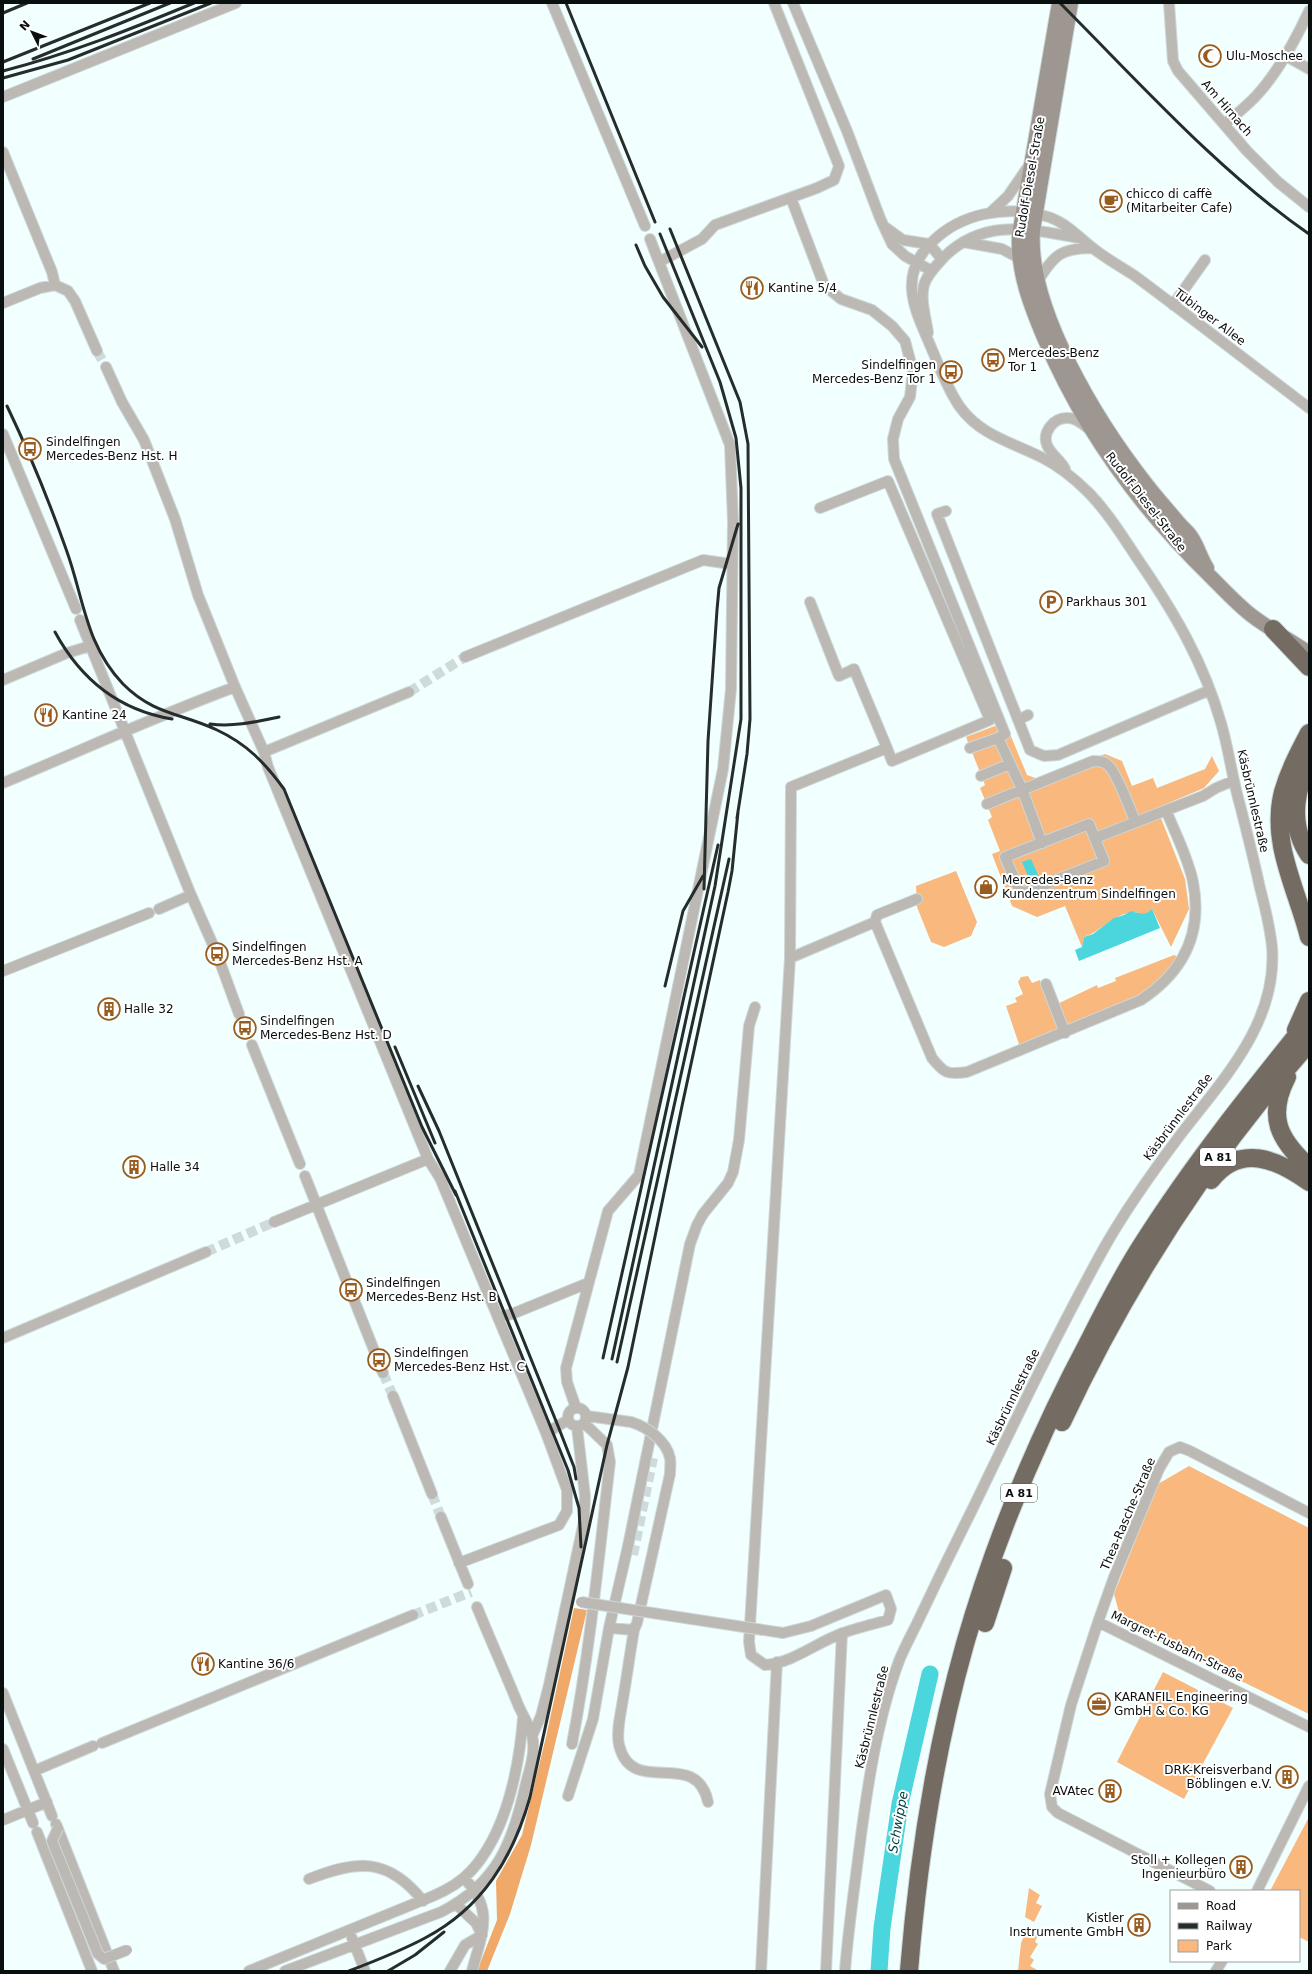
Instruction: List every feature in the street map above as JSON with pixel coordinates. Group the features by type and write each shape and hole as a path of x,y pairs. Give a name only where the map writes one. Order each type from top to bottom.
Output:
{"highway":[{"path":"1273,630 1309,668"},
{"path":"1309,733 1287,779 1283,792 1279,817 1280,839 1285,863 1309,937"},
{"path":"1309,762 1298,789 1295,809 1297,830 1309,855"},
{"path":"1269,1070 1295,1030 1309,1002"},
{"name":"A 81","path":"909,1971 916,1892 936,1766 966,1642 1007,1522 1069,1376 1131,1262 1202,1157 1309,1020"},
{"path":"1304,1048 1279,1093 1277,1121 1284,1141 1309,1167"},
{"name":"A 81","path":"920,1971 928,1890 945,1782 962,1704 986,1617 1016,1534 1052,1445 1089,1368 1145,1266 1208,1171 1244,1122 1304,1048"},
{"path":"1145,1266 1217,1173 1230,1163 1252,1159 1276,1162 1309,1182"}],"main road":[{"name":"Rudolf-Diesel-Straße","path":"1029,213 1032,160 1068,4"},
{"name":"Rudolf-Diesel-Straße","path":"1068,4 1026,229 1019,258 1028,296 1042,334 1068,387 1093,432 1118,469 1146,506 1188,555 1251,615 1309,653"},
{"name":"Rudolf-Diesel-Straße","path":"1026,229 1038,281 1051,320 1067,356 1103,421 1147,486 1192,537 1202,559 1218,585"}],"street":[{"path":"3,97 236,3"},
{"path":"552,3 645,226"},
{"path":"659,262 702,239 715,225 791,198 834,180 839,166 774,3"},
{"path":"793,3 847,131 875,207 892,244 905,256 932,271"},
{"name":"Am Hirnach","path":"1169,3 1174,61 1178,71 1247,151 1278,182 1309,207"},
{"path":"1225,124 1256,96 1272,78 1286,56 1309,11"},
{"path":"1286,56 1309,69"},
{"path":"3,152 52,272 55,285"},
{"name":"Käsbrünnlestraße","path":"990,212 1008,196 1032,160"},
{"path":"791,198 824,285 841,299 872,310 892,326 905,341 913,371 910,397 898,419 893,439 894,460 1005,734 970,748"},
{"name":"Käsbrünnlestraße","path":"845,1971 847,1941 866,1794 884,1712 899,1661 1006,1439 1104,1249 1136,1194 1239,1058 1258,1026 1268,995 1272,974 1272,950 1268,920 1220,719 1196,653 1171,608 1109,515 1066,471 1041,457 1012,445 979,428 963,411 951,392 916,315 912,300 912,276 916,263 929,244 951,227 990,212 1000,210 1029,213"},
{"name":"Tübinger Allee","path":"1029,213 1056,220 1173,305 1309,408"},
{"path":"883,226 903,240 929,244 942,259"},
{"name":"Käsbrünnlestraße","path":"930,344 922,299 924,284 942,259 963,242 990,230 1026,229 1080,238"},
{"path":"576,1408 567,1382 566,1368 608,1211 639,1175 723,769 731,689 731,564 733,521 730,446 650,239"},
{"path":"963,242 1002,249 1019,258"},
{"path":"1038,281 1055,256 1077,248 1093,248"},
{"path":"1173,305 1205,260"},
{"path":"3,303 40,288 55,285 68,291 75,301 97,351"},
{"path":"106,367 122,402 144,440 175,519 198,595 235,687 264,752 428,1159 440,1178 546,1433 567,1490 567,1511 559,1525 459,1563"},
{"path":"1066,471 1063,464 1049,450 1046,443 1048,428 1060,418 1068,418 1075,420 1093,432"},
{"path":"3,434 76,609"},
{"path":"810,602 839,676 854,669 892,762 990,720 888,481 820,508"},
{"path":"946,511 937,514 973,590 1002,663 1018,720 1030,750 1044,756 1058,756 1210,690"},
{"path":"465,656 703,560 731,564"},
{"path":"80,620 124,732 217,954 239,1014"},
{"path":"3,680 67,653 90,646"},
{"path":"3,784 166,713 235,687"},
{"path":"264,752 409,692"},
{"path":"1018,720 1028,716"},
{"path":"998,738 1022,789 1042,843"},
{"path":"568,1600 581,1602 783,1633 811,1626 886,1595 892,1609 888,1620 842,1633 806,1651 777,1662 765,1665 751,1655 749,1642 790,958 791,787 887,748"},
{"path":"987,804 1093,761 1104,762 1112,770 1136,821"},
{"path":"981,776 1010,764"},
{"path":"1095,838 1203,796 1216,788 1234,781"},
{"path":"917,899 877,915 875,922 932,1058 942,1072 954,1074 967,1072 1065,1033 1141,1000 1155,991 1179,966 1186,952 1196,905 1193,882 1166,810"},
{"path":"1089,824 1095,838 1104,860 1021,894 1005,857 1089,824"},
{"path":"159,909 191,895"},
{"path":"3,971 148,913"},
{"path":"790,958 875,922"},
{"path":"1046,984 1065,1033"},
{"path":"568,1796 593,1719 609,1628 618,1594 679,1289 690,1244 703,1214 728,1183 733,1172 739,1140 749,1026 755,1007"},
{"path":"252,1045 300,1164"},
{"path":"274,1222 428,1159"},
{"path":"305,1176 383,1373"},
{"path":"3,1338 206,1252"},
{"path":"498,1317 512,1314 588,1283"},
{"path":"393,1396 432,1494"},
{"path":"284,1971 441,1912 456,1904 475,1890 487,1877 509,1843 517,1823 532,1760 532,1736 541,1716 568,1600 584,1521 585,1496 583,1422 582,1409 576,1408 570,1411 568,1420 571,1425 583,1422 632,1422 641,1425 662,1442 670,1457 670,1474 637,1623 634,1630 619,1727 619,1744 626,1761 638,1770 690,1776 706,1791 708,1802"},
{"path":"546,1433 568,1420"},
{"path":"572,1744 592,1621 610,1462 607,1445 583,1422"},
{"name":"Thea-Rasche-Straße","path":"1098,1622 1159,1469 1169,1452 1174,1449 1180,1447 1190,1451 1309,1513"},
{"path":"441,1517 468,1584"},
{"path":"618,1594 624,1583 633,1555"},
{"path":"477,1607 523,1718 532,1736"},
{"path":"34,1771 413,1615"},
{"name":"Margret-Fusbahn-Straße","path":"1208,1890 1058,1813 1052,1807 1050,1794 1071,1704 1098,1622 1309,1727"},
{"path":"609,1628 634,1630"},
{"path":"826,1971 842,1633"},
{"path":"761,1971 777,1662"},
{"path":"3,1693 114,1971"},
{"path":"249,1971 423,1901 450,1888 464,1878 488,1849 499,1828 521,1742 523,1718"},
{"path":"3,1749 92,1971"},
{"path":"1257,1890 1309,1786"},
{"path":"3,1820 47,1802"},
{"path":"55,1823 52,1841 98,1954 104,1959 127,1950"},
{"path":"309,1879 331,1870 361,1865 390,1872 410,1885 423,1901"},
{"path":"464,1878 475,1890 485,1920 472,1971"},
{"path":"456,1904 476,1923 482,1934"},
{"path":"349,1930 365,1971"},
{"path":"450,1971 465,1945 482,1934"},
{"path":"1216,1971 1221,1962"}],"green space":[{"path":"1005,722 1027,775 1041,780 1105,754 1122,761 1132,786 1153,778 1157,788 1205,769 1212,756 1219,771 1204,788 1157,808 1185,879 1189,909 1171,947 1152,909 1149,913 1140,915 1136,912 1121,915 1084,937 1082,947 1065,906 1037,917 1012,906 992,854 1000,851 988,820 992,817 980,788 985,785 966,737"},
{"path":"956,871 977,922 971,936 944,947 931,942 917,907 916,886"},
{"path":"1174,955 1178,957 1164,977 1145,993 1020,1047 1006,1006 1017,1002 1015,998 1023,994 1018,982 1021,977 1028,976 1032,983 1040,980 1051,1007 1097,985 1098,988 1116,981 1115,978"},
{"path":"1189,1466 1309,1528 1309,1714 1122,1623 1114,1594 1158,1484"},
{"path":"1163,1672 1233,1708 1184,1799 1117,1762"},
{"path":"1309,1817 1309,1942 1300,1938 1300,1890 1271,1890"},
{"path":"1029,1888 1040,1895 1036,1903 1042,1906 1034,1922 1025,1917"},
{"path":"1027,1929 1038,1935 1035,1942 1038,1944 1030,1957 1034,1960 1030,1966 1039,1971 1018,1971 1021,1943"}],"shaded area":[{"path":"574,1608 587,1610 531,1845 510,1914 487,1971 477,1971 497,1920 496,1881 522,1835 546,1737"}],"water":[{"path":"1031,859 1039,877 1030,880 1022,862"},
{"path":"1152,909 1160,928 1079,961 1075,950 1082,947 1084,937 1093,934 1114,918 1131,911 1144,914"}],"waterway":[{"name":"Schwippe","path":"879,1971 882,1928 900,1804 930,1674"}],"tunnel":[{"path":"97,351 106,367"},
{"path":"409,692 465,657"},
{"path":"239,1014 252,1045"},
{"path":"206,1252 274,1222"},
{"path":"383,1373 393,1396"},
{"path":"633,1555 653,1458"},
{"path":"432,1494 441,1517"},
{"path":"413,1615 471,1592"}],"railway":[{"path":"3,13 27,3"},
{"path":"3,62 150,3"},
{"path":"33,59 170,3"},
{"path":"3,71 76,49 194,3"},
{"path":"3,78 68,60 211,3"},
{"path":"566,3 655,222"},
{"path":"1060,3 1149,94 1211,154 1275,209 1309,234"},
{"path":"670,229 740,402 748,444 750,719 747,754 737,818"},
{"path":"612,1359 715,886 741,719 741,488 736,438 720,382 660,234"},
{"path":"636,245 645,266 663,297 702,347"},
{"path":"7,406 46,495 72,567 93,637 110,669 123,684 146,702 157,708 204,724 228,735 237,741 255,755 284,789 422,1127 456,1195"},
{"path":"704,889 708,741 719,588 738,524"},
{"path":"55,632 77,665 103,690 118,700 135,708 153,715 172,719"},
{"path":"210,724 236,724 279,717"},
{"path":"349,1971 416,1943 445,1926 463,1912 479,1896 504,1861 523,1819 530,1797 607,1445 628,1367 728,892 732,871 738,812"},
{"path":"603,1358 718,845"},
{"path":"617,1362 729,859"},
{"path":"665,986 683,911 703,876"},
{"path":"395,1047 435,1143"},
{"path":"418,1086 439,1131 558,1426 574,1467 576,1479"},
{"path":"455,1191 568,1470 579,1508 581,1547"},
{"path":"388,1971 415,1955 444,1932"}],"place":[{"name":"Ulu-Moschee","path":"1210,56"},
{"name":"chicco di caffè (Mitarbeiter Cafe)","path":"1111,201"},
{"name":"Kantine 5/4","path":"752,288"},
{"name":"Mercedes-Benz Tor 1","path":"993,360"},
{"name":"Sindelfingen Mercedes-Benz Tor 1","path":"951,372"},
{"name":"Sindelfingen Mercedes-Benz Hst. H","path":"30,449"},
{"name":"Parkhaus 301","path":"1051,602"},
{"name":"Kantine 24","path":"46,715"},
{"name":"Mercedes-Benz Kundenzentrum Sindelfingen","path":"986,887"},
{"name":"Sindelfingen Mercedes-Benz Hst. A","path":"217,954"},
{"name":"Halle 32","path":"109,1009"},
{"name":"Sindelfingen Mercedes-Benz Hst. D","path":"245,1028"},
{"name":"Halle 34","path":"134,1167"},
{"name":"Sindelfingen Mercedes-Benz Hst. B","path":"351,1290"},
{"name":"Sindelfingen Mercedes-Benz Hst. C","path":"379,1360"},
{"name":"Kantine 36/6","path":"203,1664"},
{"name":"KARANFIL Engineering GmbH & Co. KG","path":"1099,1704"},
{"name":"DRK-Kreisverband Böblingen e.V.","path":"1287,1777"},
{"name":"AVAtec","path":"1110,1791"},
{"name":"Stoll + Kollegen Ingenieurbüro","path":"1241,1867"},
{"name":"Kistler Instrumente GmbH","path":"1139,1925"}]}
